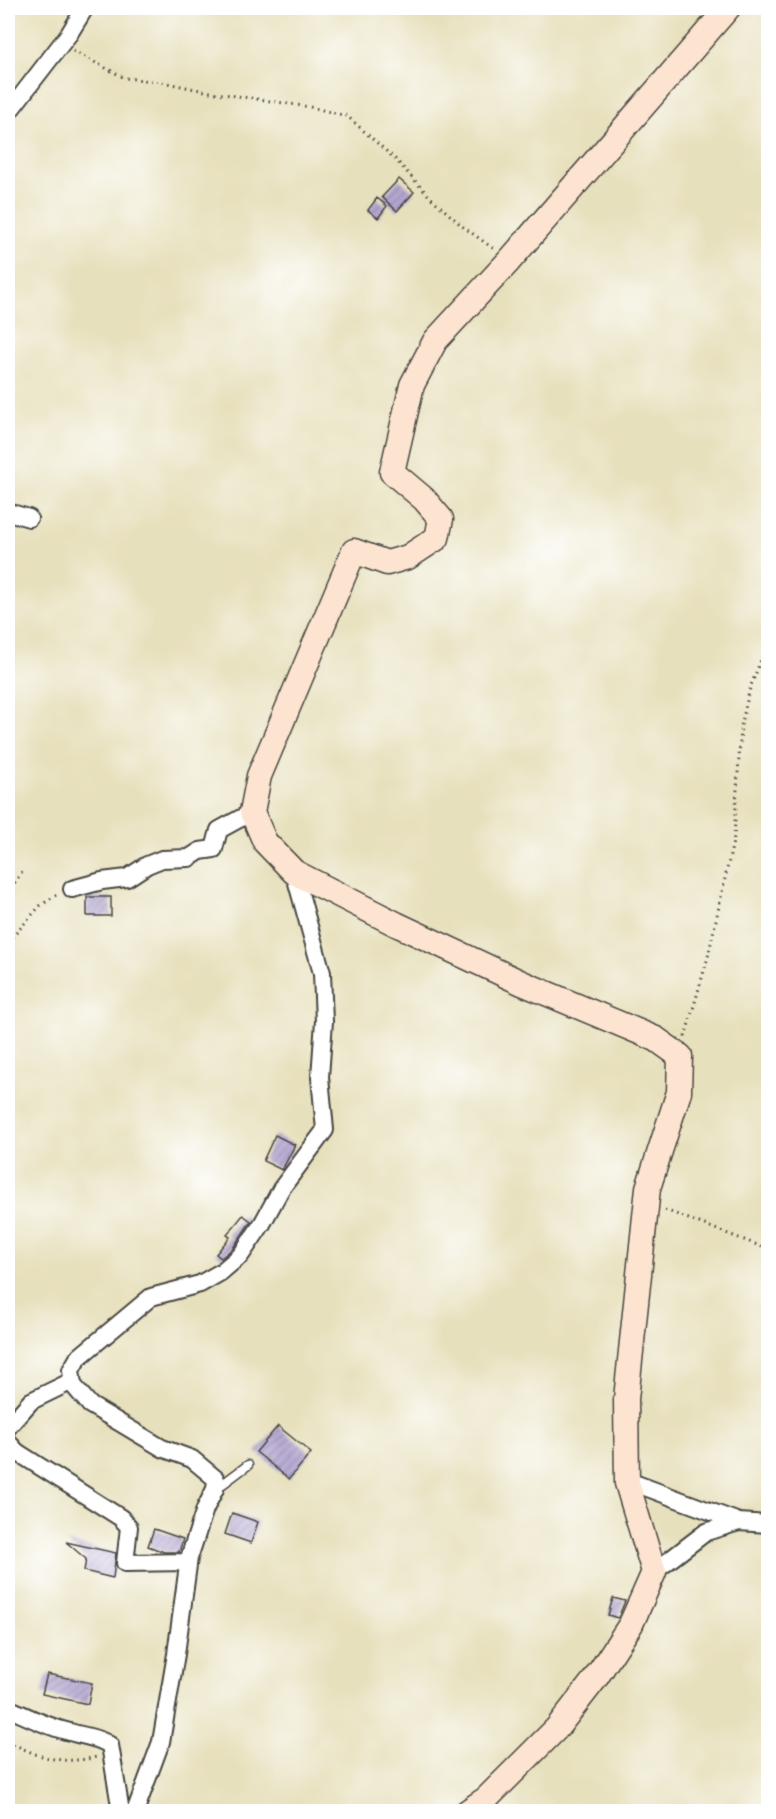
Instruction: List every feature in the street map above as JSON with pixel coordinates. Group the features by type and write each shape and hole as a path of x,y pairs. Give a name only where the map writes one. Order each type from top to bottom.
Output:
{"street":[{"path":"8,113 61,44 85,8"},
{"path":"654,1572 626,1480 626,1399 648,1188 679,1092 680,1056 656,1039 522,983 396,924 294,872 265,842 252,812 259,776 273,740 354,551 387,563 408,557 436,538 441,519 424,499 392,472 412,385 435,341 509,261 728,8"},
{"path":"8,512 29,518"},
{"path":"72,889 102,881 127,878 147,865 162,859 189,858 200,851 214,849 219,830 252,812"},
{"path":"135,1812 161,1742 188,1562 205,1509 216,1489 216,1479 192,1459 162,1448 90,1405 73,1386 71,1370 78,1358 151,1297 200,1284 221,1272 241,1256 281,1189 325,1130 320,1077 324,1021 322,973 294,872"},
{"path":"8,1427 31,1401 72,1381"},
{"path":"8,1442 17,1452 121,1518 129,1527 125,1563 188,1562"},
{"path":"626,1480 739,1522 768,1524"},
{"path":"467,1812 486,1799 557,1728 595,1678 631,1624 654,1572 706,1532 739,1522"},
{"path":"8,1708 71,1733 96,1737 110,1745 121,1812"}],"lane":[{"path":"216,1489 248,1465"}],"path":[{"path":"61,44 125,78 310,107 347,116 462,226 509,261"},
{"path":"680,1056 708,957 734,837 741,726 750,688 768,642"},
{"path":"8,893 23,870"},
{"path":"8,942 40,906 57,894 72,889"},
{"path":"646,1205 676,1213 768,1249"},
{"path":"8,1741 40,1757 86,1760 112,1754"}],"building":[{"path":"399,179 414,192 397,211 382,197"},
{"path":"377,198 387,206 378,218 368,210"},
{"path":"87,897 111,897 111,916 87,916"},
{"path":"275,1135 295,1145 282,1170 263,1161"},
{"path":"243,1215 251,1221 233,1248 221,1258 216,1254 230,1237 227,1235"},
{"path":"278,1426 311,1453 289,1479 256,1452"},
{"path":"232,1513 258,1522 251,1543 225,1534"},
{"path":"154,1529 183,1539 179,1552 164,1552 148,1546"},
{"path":"66,1542 116,1553 113,1578 84,1571 86,1559"},
{"path":"613,1598 625,1601 618,1618 608,1615"},
{"path":"47,1674 92,1683 88,1704 42,1694"}]}
